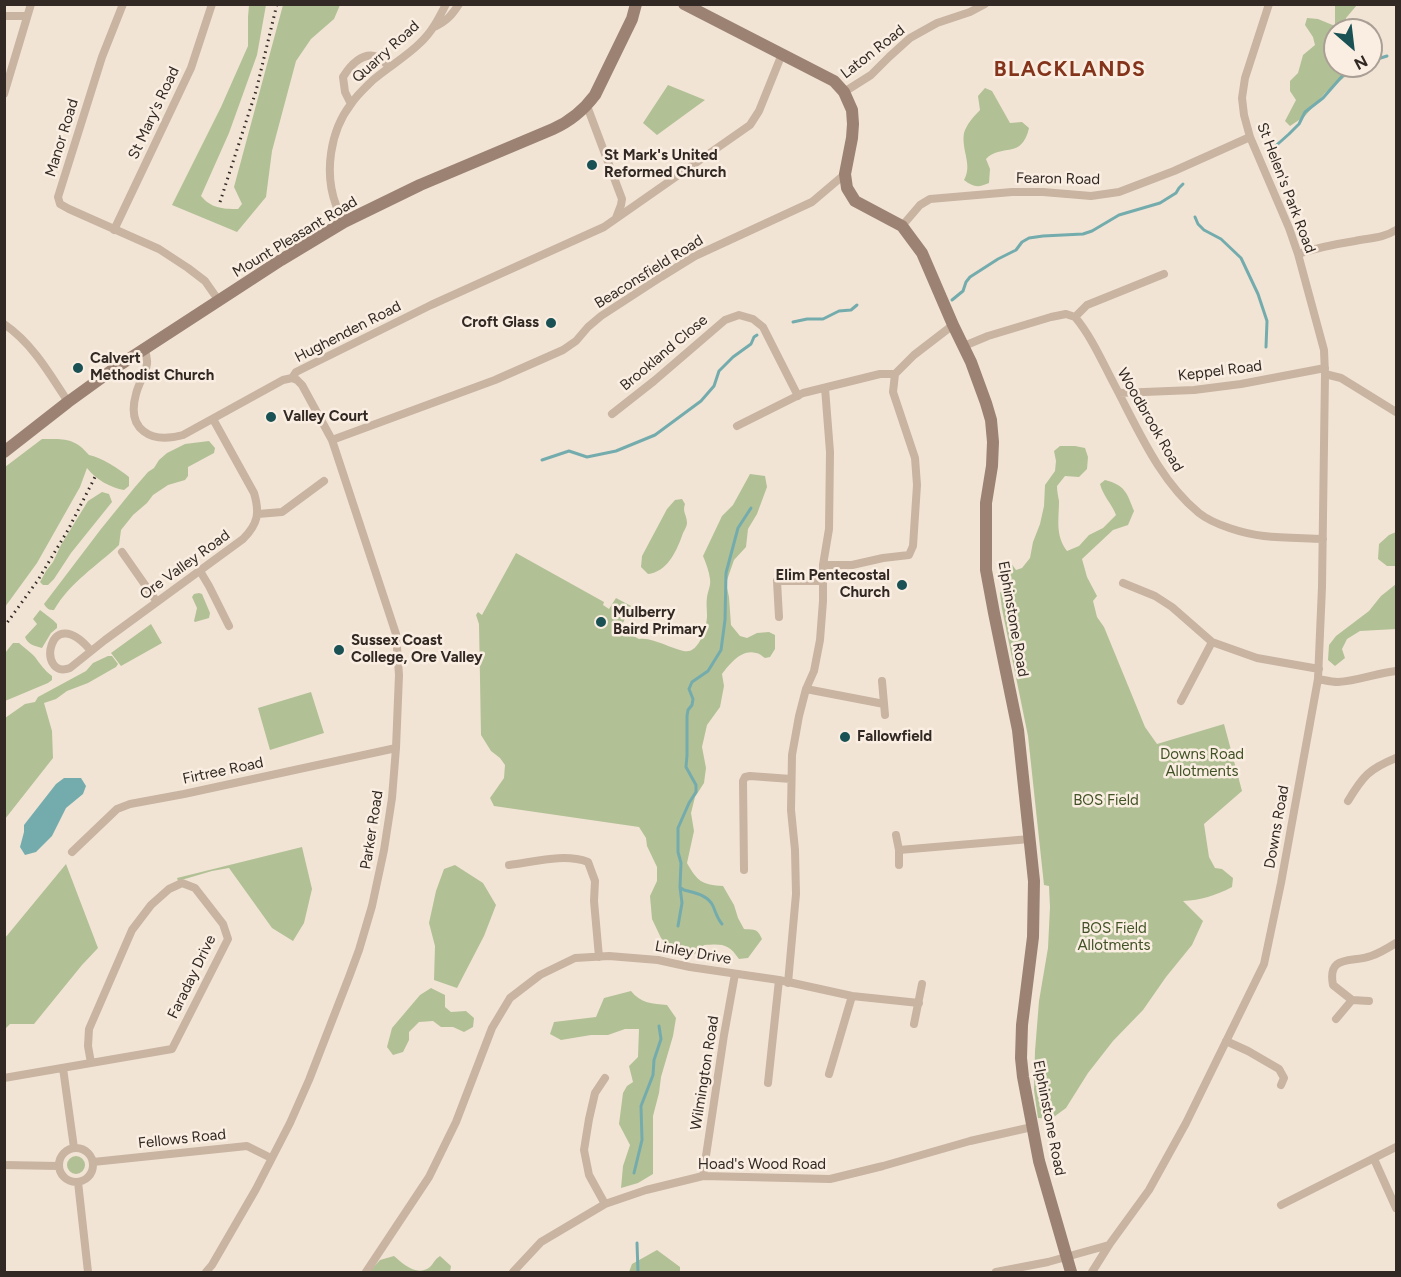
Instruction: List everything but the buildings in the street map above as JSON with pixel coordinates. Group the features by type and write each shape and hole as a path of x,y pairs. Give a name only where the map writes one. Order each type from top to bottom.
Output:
{"street":[{"path":"4,94 31,4"},
{"name":"Manor Road","path":"123,4 102,57 57,197 60,204 69,209 159,249 205,281 219,301"},
{"name":"St Mary's Road","path":"114,230 191,68 212,4"},
{"name":"Quarry Road","path":"344,222 336,205 329,176 332,144 341,121 351,104 372,82 389,66 420,44 434,27 447,4"},
{"path":"434,27 442,24 451,16 459,4"},
{"name":"Mount Pleasant Road","path":"4,452 68,402 144,349 344,222 420,185 565,124 595,95 632,19 636,4"},
{"path":"684,4 834,81 844,92 852,110 853,124 845,174"},
{"name":"Laton Road","path":"844,92 871,75 910,38 937,23 970,12 985,4"},
{"name":"St Helen's Park Road","path":"1269,4 1245,78 1242,98 1244,115 1250,137 1298,254 1324,350 1325,371"},
{"path":"4,16 27,16"},
{"name":"Hughenden Road","path":"144,349 148,359 136,393 134,407 140,428 146,434 154,437 171,438 183,435 346,347 604,227 750,125 759,111 782,54"},
{"path":"351,104 345,92 343,77 350,66 361,58 369,56 378,57 389,66"},
{"path":"586,106 622,199 616,218"},
{"name":"Fearon Road","path":"902,226 920,205 930,199 1012,192 1091,196 1119,192 1174,171 1250,137"},
{"name":"Elphinstone Road","path":"845,174 848,188 855,201 902,226 922,254 964,346 991,420 993,442 986,503 986,570 1018,730 1034,881 1033,937 1022,1025 1021,1058 1026,1098 1039,1161 1071,1272"},
{"name":"Beaconsfield Road","path":"332,440 495,380 563,350 576,341 601,316 663,275 695,256 812,202 845,174"},
{"path":"622,199 628,203 643,199"},
{"path":"1298,254 1380,237 1396,230"},
{"path":"964,346 988,336 1050,317 1066,314 1075,317 1087,305 1164,274"},
{"name":"Brookland Close","path":"612,414 725,320 739,315 753,319 763,327 798,396"},
{"name":"Woodbrook Road","path":"1075,317 1094,346 1155,460 1175,490 1200,514 1220,524 1262,536 1323,539"},
{"path":"4,324 19,334 43,364 68,402"},
{"path":"823,565 852,565 909,555 913,546 917,485 915,458 892,392 895,374 914,355 953,325"},
{"path":"1325,371 1341,378 1396,412"},
{"name":"Keppel Road","path":"1119,393 1194,390 1325,371"},
{"name":"Downs Road","path":"1092,1272 1149,1190 1186,1123 1264,964 1318,679 1323,539 1325,371"},
{"path":"737,426 798,396 880,374 895,374"},
{"name":"Parker Road","path":"206,1272 256,1189 309,1080 359,950 372,906 392,798 399,675 396,634 332,440 302,386 292,378"},
{"path":"768,1083 796,894 791,810 792,755 799,716 806,689 814,671 820,640 823,565 829,529 830,489 825,388"},
{"path":"213,419 254,493 258,504 258,514 282,512 324,481"},
{"name":"Ore Valley Road","path":"91,651 79,638 69,633 56,638 50,647 49,654 54,665 60,670 70,668 243,539 251,531 258,514"},
{"path":"122,552 157,602"},
{"path":"200,571 229,626"},
{"path":"779,617 777,581 823,581"},
{"path":"1123,583 1155,596 1212,642 1257,658 1319,669"},
{"path":"1181,700 1212,642"},
{"path":"1318,679 1336,682 1396,671"},
{"path":"882,681 885,715"},
{"path":"1174,688 1186,691"},
{"path":"806,689 884,704"},
{"name":"Firtree Road","path":"72,852 117,809 130,804 396,748"},
{"path":"1348,801 1365,774 1396,758"},
{"path":"744,870 743,781 745,777 791,779"},
{"path":"896,835 899,865"},
{"path":"899,850 1030,839"},
{"path":"509,865 564,858 577,858 588,862 595,881 598,957"},
{"name":"Faraday Drive","path":"182,883 195,888 222,924 228,939 172,1049 91,1063 88,1046 90,1029 132,930 151,905 169,889 182,883"},
{"path":"1369,1001 1352,1000 1333,985 1331,974 1336,965 1346,959 1369,957 1396,943"},
{"name":"Linley Drive","path":"366,1272 429,1177 456,1122 492,1028 510,998 540,975 575,958 609,956 658,960 852,996 919,1003"},
{"name":"Wilmington Road","path":"703,1176 735,974"},
{"path":"914,1024 922,984"},
{"path":"829,1074 852,996"},
{"path":"1336,1019 1352,1000"},
{"path":"1226,1041 1279,1069 1284,1078 1281,1086"},
{"path":"4,1078 91,1063"},
{"path":"63,1068 74,1148"},
{"path":"605,1078 595,1094 584,1150 590,1175 606,1204"},
{"name":"Hoad's Wood Road","path":"513,1272 541,1242 606,1204 646,1190 703,1176 830,1179 970,1141 1032,1127"},
{"name":"Fellows Road","path":"93,1162 247,1146 271,1158"},
{"path":"1281,1205 1396,1146"},
{"path":"74,1148 84,1150 93,1162 92,1172 86,1180 78,1182 71,1182 62,1176 59,1166 62,1156 74,1148"},
{"path":"1374,1159 1396,1208"},
{"path":"4,1165 59,1166"},
{"path":"78,1182 88,1272"},
{"path":"996,1272 1008,1271 1109,1245"}],"green space":[{"path":"249,5 266,5 257,55 229,133 201,196 217,207 227,209 238,209 242,204 234,187 283,5 340,5 334,19 311,39 296,61 272,151 266,197 237,232 172,205 221,107 248,46"},
{"path":"1335,5 1357,5 1346,18 1335,18"},
{"path":"1307,18 1323,21 1323,78 1344,78 1325,93 1305,116 1290,126 1285,121 1296,100 1290,91 1290,81 1298,73 1303,55 1315,45 1305,25"},
{"path":"668,85 705,100 657,135 643,123"},
{"path":"985,88 992,91 1010,123 1022,122 1029,128 1026,138 1016,148 992,154 986,159 990,169 989,183 976,186 964,180 967,163 964,133 968,124 980,110 978,96"},
{"path":"42,439 62,439 73,442 89,455 115,467 129,477 129,486 124,490 109,485 94,476 87,468 80,487 37,563 5,607 5,467"},
{"path":"209,441 215,448 214,453 188,467 188,476 185,480 168,485 153,495 121,530 119,545 68,591 54,610 47,608 44,604 101,529 159,460 185,444"},
{"path":"1060,446 1085,448 1088,457 1087,469 1079,477 1065,476 1057,486 1059,533 1067,551 1079,546 1089,535 1103,528 1116,515 1100,484 1105,480 1121,487 1134,511 1128,525 1113,530 1082,559 1087,577 1097,596 1093,601 1097,617 1104,627 1145,727 1157,744 1224,724 1242,791 1204,824 1209,857 1215,868 1222,869 1233,878 1232,887 1208,897 1183,901 1203,921 1192,945 1143,1010 1113,1041 1088,1073 1066,1108 1051,1119 1038,1118 1034,1090 1039,1001 1048,948 1049,886 1044,885 1028,736 1002,609 1000,593 1003,589 999,569 1004,562 1011,563 1016,570 1022,568 1030,558 1044,506 1045,485 1055,471 1054,451"},
{"path":"750,474 765,476 767,487 757,514 748,529 746,547 734,560 726,583 731,625 740,636 747,638 757,633 769,632 775,635 775,649 770,657 765,658 751,652 745,653 732,662 722,674 724,686 720,707 707,725 702,747 706,768 704,783 695,797 691,813 694,831 687,863 701,881 710,885 723,886 744,929 755,930 762,939 748,958 739,959 728,947 716,945 704,945 695,954 684,955 661,938 652,919 650,896 657,881 657,867 647,846 646,838 639,827 494,806 490,798 504,778 505,765 491,751 481,735 479,624 476,615 478,612 482,615 516,553 604,602 603,605 609,609 616,598 631,606 620,629 639,639 651,640 679,650 693,649 702,636 707,620 710,581 703,556 722,516 733,505"},
{"path":"102,492 109,494 112,502 71,553 54,579 48,585 43,585 40,582 88,501"},
{"path":"682,499 685,504 687,523 677,548 666,565 648,574 641,567 642,556 667,509 675,500"},
{"path":"1396,532 1396,566 1387,566 1378,559 1379,544"},
{"path":"1396,584 1396,629 1360,631 1347,639 1342,649 1345,658 1335,666 1328,660 1329,645 1336,636 1369,611 1381,596"},
{"path":"199,593 202,594 210,613 209,618 195,622 197,608 192,597"},
{"path":"40,610 57,624 57,628 42,648 34,646 25,637 37,624 33,619"},
{"path":"151,624 162,643 121,666 111,653"},
{"path":"13,643 19,643 32,653 52,676 52,680 5,701 5,653"},
{"path":"108,656 112,656 118,664 116,667 44,703 52,731 53,758 5,819 5,718"},
{"path":"311,692 324,733 270,750 258,708"},
{"path":"302,847 312,889 304,923 293,941 272,928 229,868 178,881 177,878"},
{"path":"66,864 98,948 34,1024 10,1024 5,1029 5,938"},
{"path":"455,865 483,883 496,905 484,936 457,988 434,980 435,946 429,923 436,891 444,869"},
{"path":"431,988 445,995 445,1007 451,1012 466,1011 474,1018 473,1027 464,1032 453,1027 441,1027 433,1021 419,1022 409,1032 409,1040 403,1052 393,1055 387,1047 392,1028 420,995"},
{"path":"631,991 643,1000 667,1005 676,1018 653,1116 653,1174 638,1183 621,1188 623,1166 630,1145 619,1124 623,1093 633,1082 629,1066 638,1057 639,1029 625,1029 608,1035 561,1040 550,1034 554,1022 596,1017 604,998"},
{"path":"76,1156 82,1159 85,1165 82,1171 76,1174 70,1171 67,1165 70,1159"},
{"path":"657,1250 680,1267 680,1272 629,1272 632,1264"},
{"path":"394,1256 410,1268 420,1271 430,1267 440,1256 451,1266 450,1272 369,1272 380,1260"}],"water":[{"path":"64,778 81,778 86,786 83,794 66,808 52,836 36,852 25,855 20,847 24,825 56,784"}],"waterway":[{"path":"1383,57 1387,56"},
{"path":"1270,151 1299,124 1305,112 1323,98 1340,78"},
{"path":"952,300 963,291 970,277 1016,250 1022,242 1029,238 1083,234 1092,231 1119,215 1160,203 1176,193 1183,184"},
{"path":"1195,217 1204,230 1221,239 1241,258 1258,294 1267,321 1266,347"},
{"path":"793,322 823,319 839,311 851,310 857,305"},
{"path":"542,460 569,451 587,457 616,451 655,435 701,401 714,386 719,371 751,344 757,335"},
{"path":"678,926 682,903 678,828 696,792 696,785 686,767 687,716 693,699 689,689 692,682 708,671 721,650 725,620 726,573 738,528 751,508"},
{"path":"681,888 708,899 722,924"},
{"path":"634,1173 642,1140 641,1106 653,1075 654,1060 661,1039 659,1026"},
{"path":"637,1243 638,1272"}],"railway":[{"path":"220,202 256,91 277,4"},
{"path":"4,627 38,580 68,530 95,477"}],"place":[{"name":"St Mark's United Reformed Church","path":"592,165"},
{"name":"Croft Glass","path":"551,323"},
{"name":"Calvert Methodist Church","path":"78,368"},
{"name":"Valley Court","path":"271,417"},
{"name":"Elim Pentecostal Church","path":"902,585"},
{"name":"Mulberry Baird Primary","path":"601,622"},
{"name":"Sussex Coast College, Ore Valley","path":"339,650"},
{"name":"Fallowfield","path":"845,737"}],"district":[{"name":"BLACKLANDS","path":"1070,70"}],"park label":[{"name":"Downs Road Allotments","path":"1202,764"},
{"name":"BOS Field","path":"1106,801"},
{"name":"BOS Field Allotments","path":"1114,938"}]}
